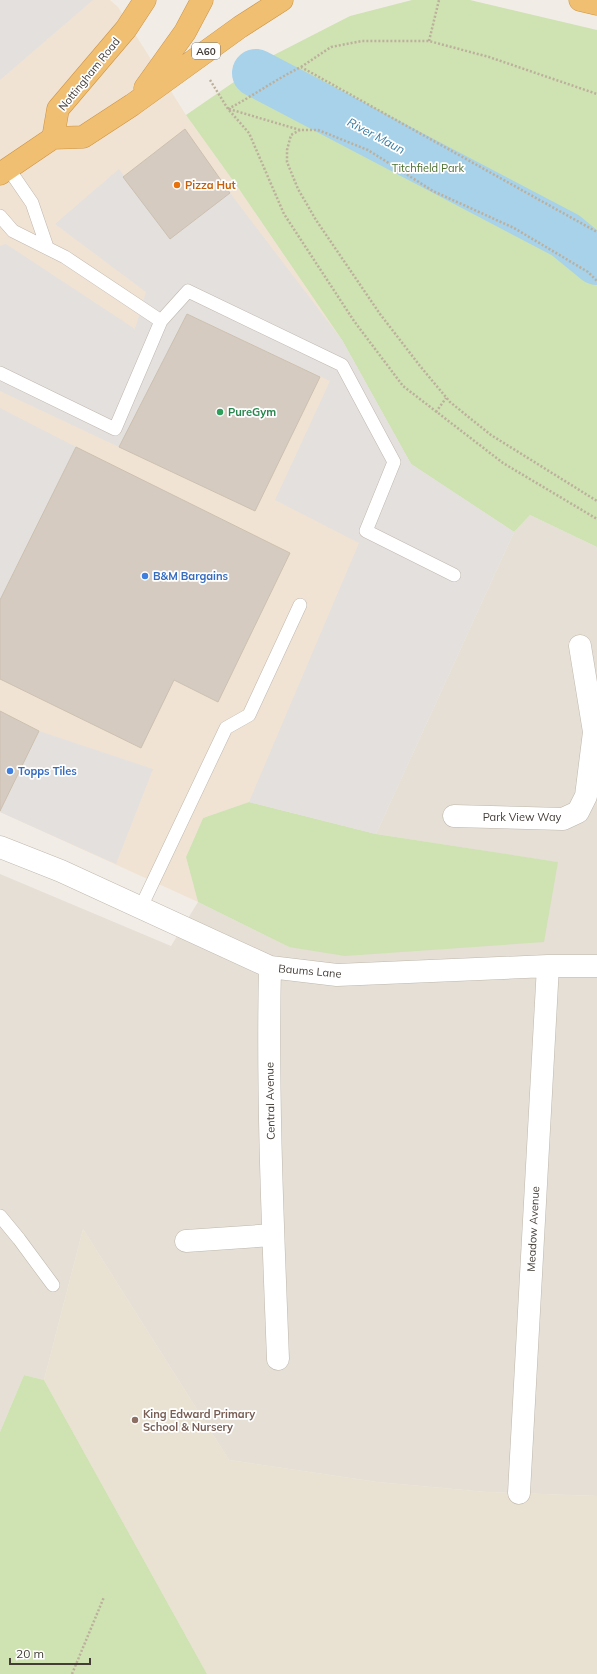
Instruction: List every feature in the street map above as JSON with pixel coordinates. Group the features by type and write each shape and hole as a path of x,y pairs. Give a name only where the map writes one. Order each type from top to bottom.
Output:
{"highway":[{"name":"Nottingham Road","path":"53,138 58,109 126,28 145,0"},
{"name":"A60","path":"132,105 173,51 202,0"},
{"name":"A60","path":"53,138 83,137 132,105 240,27 282,0"},
{"path":"580,0 597,4"},
{"path":"4,171 53,138"}],"street":[{"name":"Park View Way","path":"454,816 563,819 578,812 586,796 595,732 580,646"},
{"name":"Baums Lane","path":"0,847 61,871 270,967 337,975 548,966 597,966"},
{"name":"Meadow Avenue","path":"519,1493 548,966"},
{"name":"Central Avenue","path":"270,967 269,1019 273,1235 278,1359"},
{"path":"186,1240 273,1235"}],"lane":[{"path":"4,171 32,203 47,247"},
{"path":"0,216 13,231 47,247 161,321"},
{"path":"0,373 115,429 161,321 188,291 342,365 394,462 366,531 454,575"},
{"path":"141,907 226,728 249,715 300,605"},
{"path":"0,1216 19,1238 53,1285"}],"path":[{"path":"430,40 438,0"},
{"path":"228,109 301,67 331,47 362,40 430,40 489,57 597,94"},
{"path":"301,67 597,232"},
{"path":"215,74 210,80 228,109 249,133 284,214 354,321 403,386 503,463 597,519"},
{"path":"228,109 300,130 318,130 368,150 433,191 514,228 588,272 597,281"},
{"path":"300,130 291,134 287,150 287,162 298,189 316,220 380,314 420,366 446,398 492,435 597,500"},
{"path":"436,412 446,398"},
{"path":"72,1674 104,1597"}],"shaded area":[{"path":"0,0 110,0 118,7 186,115 239,189 342,340 411,464 514,532 376,834 249,802 203,818 186,857 198,902 0,812"},
{"path":"0,0 93,0 0,80"},
{"path":"119,169 170,239 230,193 342,340 411,464 514,532 376,834 249,802 359,543 275,500 330,381 192,316 119,447 0,391 0,246 6,244 135,329 146,292 55,224"},
{"path":"0,408 76,447 5,604 0,602"},
{"path":"530,515 597,547 597,1496 486,1492 377,1482 229,1460 83,1229 44,1380 24,1375 0,1432 0,874 171,946 198,902 289,947 557,862 376,834 514,532"},
{"path":"39,731 153,769 116,864 0,812"},
{"name":"King Edward Primary School & Nursery","path":"83,1229 229,1460 377,1482 486,1492 597,1496 597,1674 207,1674 44,1380"}],"green space":[{"name":"Titchfield Park","path":"412,0 470,0 597,30 597,547 530,515 514,532 411,464 342,340 239,189 186,115 270,57 350,16"},
{"path":"249,802 376,834 558,862 544,942 345,956 289,947 198,902 186,857 203,818"},
{"path":"24,1375 44,1380 207,1674 0,1674 0,1432"}],"building":[{"name":"Pizza Hut","path":"185,129 230,193 170,239 123,177"},
{"name":"PureGym","path":"187,314 320,377 255,511 119,447"},
{"name":"B&M Bargains","path":"76,447 290,553 218,702 174,680 141,748 0,679 0,600"},
{"name":"Topps Tiles","path":"0,711 39,731 0,811"}],"waterway":[{"name":"River Maun","path":"256,73 565,235 597,261"}],"place":[{"name":"Pizza Hut","path":"177,185"},
{"name":"PureGym","path":"220,412"},
{"name":"B&M Bargains","path":"145,576"},
{"name":"Topps Tiles","path":"10,771"},
{"name":"King Edward Primary School & Nursery","path":"135,1420"}]}
